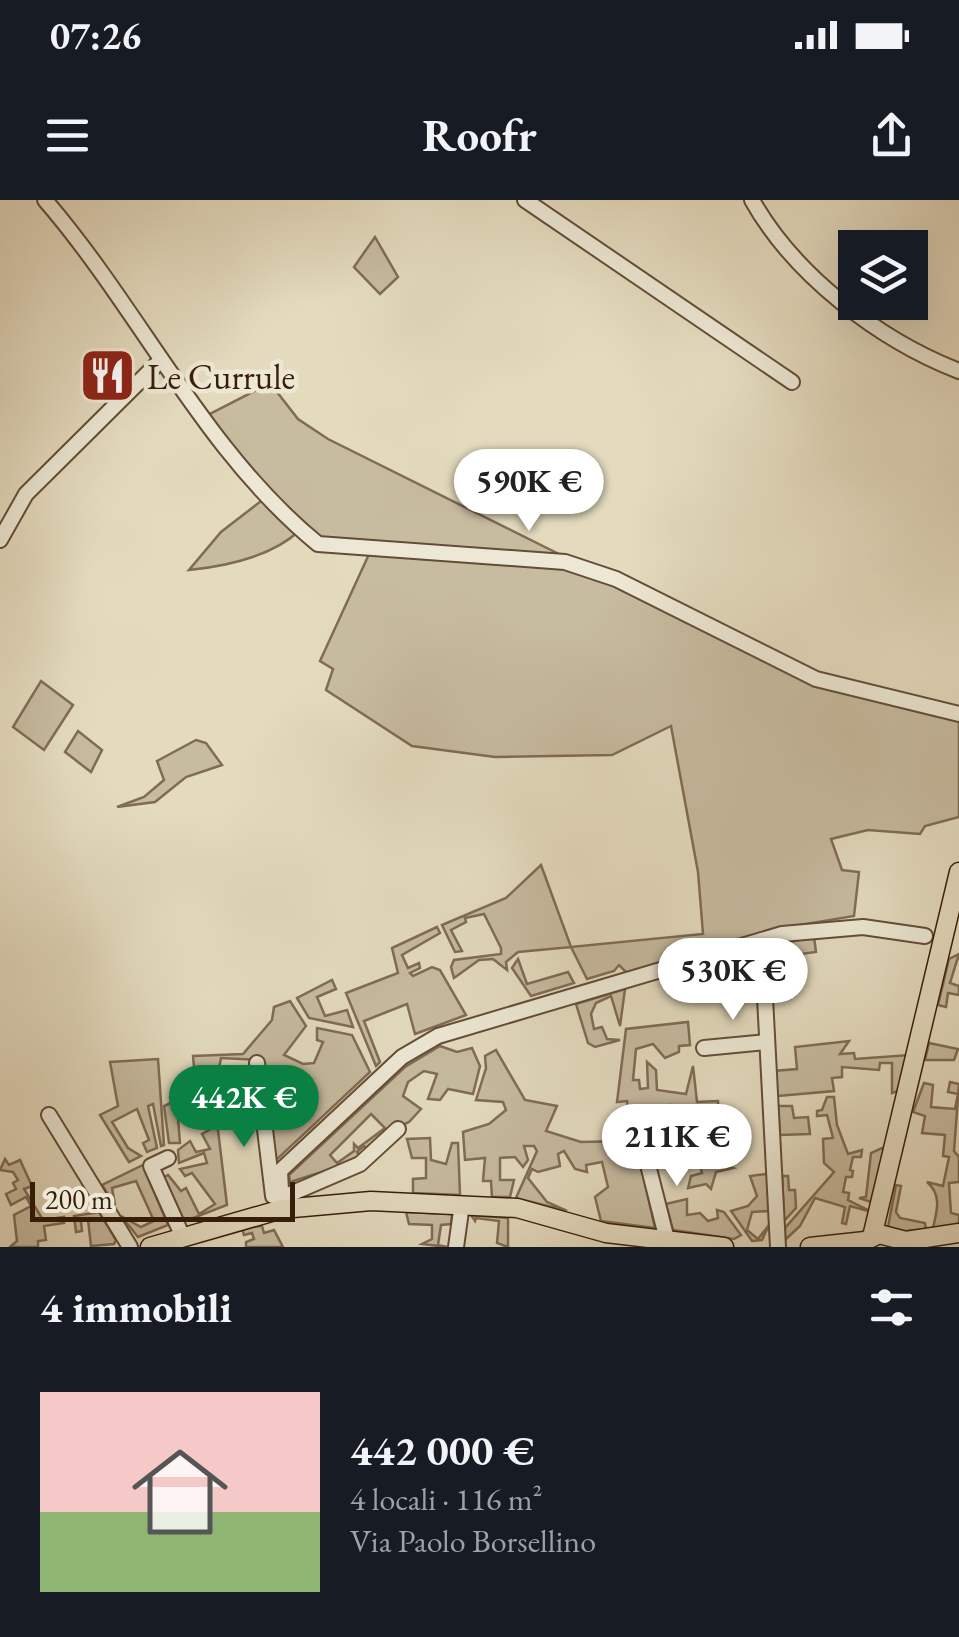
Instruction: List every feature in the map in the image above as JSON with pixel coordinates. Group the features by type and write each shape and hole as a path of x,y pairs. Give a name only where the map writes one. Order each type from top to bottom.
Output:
{"main road":[{"path":"880,1237 959,872"},
{"path":"150,1247 281,1203 371,1202 517,1208 606,1232 724,1247"},
{"path":"810,1247 840,1246 880,1237 906,1241 959,1236"},
{"path":"913,1247 959,1236"}],"street":[{"path":"45,200 90,252 161,360 241,464 318,544 565,562 616,579 816,679 959,714"},
{"path":"525,200 792,382"},
{"path":"752,200 778,240 861,315 917,352 959,371"},
{"path":"0,540 26,494 161,360"},
{"path":"281,1203 280,1172 417,1046 612,981 762,940 862,927 925,936"},
{"path":"762,940 778,1247"},
{"path":"704,1048 768,1042"},
{"path":"257,1063 270,1184 273,1196 281,1203"},
{"path":"49,1115 130,1247"},
{"path":"281,1203 360,1164 398,1129"},
{"path":"644,1149 667,1240"},
{"path":"168,1158 151,1166 182,1235"},
{"path":"456,1247 462,1204"}],"shaded area":[{"path":"375,237 398,277 380,294 354,267"},
{"path":"270,383 298,419 328,439 565,557 318,540 257,476 208,415"},
{"path":"265,498 299,531 275,548 248,559 189,570 221,532"},
{"path":"370,552 522,559 573,570 624,588 811,683 959,720 959,817 925,826 920,834 868,830 831,839 842,870 859,872 854,916 782,928 628,974 619,965 614,971 587,979 571,947 703,934 698,872 671,726 612,755 495,757 412,746 326,690 333,669 320,661"},
{"path":"41,681 73,705 44,750 13,727"},
{"path":"78,731 102,750 91,772 65,752"},
{"path":"196,740 206,743 222,765 186,777 155,802 117,807 144,797 164,780 157,761"},
{"path":"541,865 571,947 518,952 506,962 507,970 493,959 479,960 454,978 454,960 501,954 501,948 484,914 465,918 466,922 451,930 462,951 455,952 442,925 506,898"},
{"path":"437,927 440,933 402,955 408,968 419,963 420,968 410,973 413,976 432,967 440,970 466,1015 415,1034 407,1004 364,1021 380,1062 376,1066 346,993 398,973 392,948"},
{"path":"814,937 816,952 801,954 798,949 784,958 783,982 772,983 770,953 775,945"},
{"path":"753,951 757,988 749,984 741,960 721,971 723,991 718,992 712,972 688,980 687,970"},
{"path":"959,954 950,983 959,986 959,995 948,993 946,1007 938,1005 949,959"},
{"path":"518,959 527,984 568,972 574,983 531,996 512,968"},
{"path":"332,980 336,989 317,997 325,1016 347,1010 353,1027 309,1018 297,998"},
{"path":"625,989 620,1026 611,996 596,1003 591,1014 594,1029 602,1027 607,1039 620,1040 595,1047 588,1043 576,1004"},
{"path":"290,1001 306,1026 284,1055 303,1064 314,1063 323,1042 317,1040 317,1028 352,1035 370,1072 273,1163 261,1060 221,1058 218,1073 211,1072 227,1205 183,1222 163,1178 168,1175 181,1191 186,1188 199,1214 215,1204 192,1173 185,1176 180,1169 207,1163 204,1153 179,1163 178,1150 190,1141 196,1152 210,1149 202,1134 209,1130 200,1110 178,1118 180,1143 169,1143 164,1106 173,1102 176,1108 206,1098 197,1081 174,1092 172,1089 195,1078 193,1056 243,1054 272,1020 274,1007"},
{"path":"688,1022 690,1045 679,1046 679,1052 665,1058 653,1044 636,1049 633,1080 639,1080 640,1089 648,1088 647,1062 656,1070 657,1090 686,1094 693,1066 697,1102 718,1101 719,1123 701,1125 698,1149 719,1148 720,1163 733,1168 716,1172 711,1189 706,1184 688,1188 691,1176 702,1173 699,1161 689,1163 686,1150 678,1150 677,1141 660,1141 659,1126 678,1125 678,1111 672,1105 644,1106 643,1130 621,1130 621,1112 628,1111 627,1101 617,1102 626,1029"},
{"path":"849,1041 840,1054 854,1053 855,1059 909,1055 901,1090 892,1093 892,1063 880,1063 879,1070 842,1067 842,1077 832,1078 834,1091 778,1096 772,1091 773,1071 797,1069 795,1047"},
{"path":"929,1043 958,1049 954,1060 925,1060"},
{"path":"440,1046 457,1052 472,1048 480,1066 473,1094 448,1089 440,1100 428,1099 437,1074 424,1071 408,1082 403,1096 421,1109 409,1122 378,1137 370,1153 364,1146 357,1152 363,1159 290,1182 289,1175 405,1067","holes":["371,1114 385,1128 358,1148 354,1144 354,1151 337,1163 330,1155"]},
{"path":"496,1050 525,1100 557,1106 546,1131 581,1142 626,1141 634,1168 641,1166 655,1228 601,1221 595,1197 608,1187 602,1162 586,1165 587,1172 575,1169 564,1151 558,1154 560,1166 538,1172 532,1169 528,1178 547,1202 567,1211 516,1198 537,1151 534,1146 524,1146 528,1160 523,1167 515,1157 500,1158 500,1180 514,1180 510,1197 492,1197 491,1181 483,1181 485,1158 465,1160 463,1132 489,1124 506,1110 503,1102 476,1100 486,1068 485,1056"},
{"path":"158,1059 164,1145 161,1146 153,1104 148,1106 157,1148 147,1152 143,1143 149,1140 137,1109 112,1122 128,1148 141,1156 129,1162 100,1115 118,1106 110,1062"},
{"path":"950,1082 959,1084 954,1151 959,1157 959,1182 949,1183 951,1213 959,1215 959,1226 933,1228 937,1202 935,1191 927,1182 943,1186 949,1157 943,1156 945,1135 922,1133 925,1116 913,1112 924,1083 933,1085 931,1107 955,1109 958,1094 948,1092"},
{"path":"827,1097 834,1097 837,1125 848,1154 862,1150 861,1157 853,1157 852,1177 846,1177 843,1192 849,1193 848,1200 872,1212 850,1206 846,1224 842,1223 845,1207 815,1198 800,1226 785,1240 785,1228 834,1172 824,1163 823,1139 833,1138 827,1115 817,1116"},
{"path":"778,1106 792,1106 794,1118 808,1117 810,1134 780,1135"},
{"path":"430,1138 431,1160 446,1164 452,1143 458,1143 460,1195 413,1193 413,1179 426,1178 426,1158 412,1158 407,1139"},
{"path":"882,1148 886,1152 874,1203 859,1198 866,1197 871,1153"},
{"path":"5,1159 9,1165 20,1160 32,1186 24,1189 43,1220 64,1217 64,1223 44,1226 46,1240 38,1241 38,1247 10,1247 17,1241 14,1215 31,1206 26,1197 11,1205 6,1194 16,1189 13,1183 18,1180 13,1172 0,1170"},
{"path":"143,1165 168,1225 138,1237 121,1216 141,1227 154,1221 136,1181 112,1188 115,1205 102,1185"},
{"path":"767,1174 769,1211 752,1212 747,1230 758,1239 769,1225 762,1240 752,1241 731,1211 748,1206 757,1196 750,1176"},
{"path":"782,1176 788,1176 789,1190 795,1190 796,1208 784,1221"},
{"path":"896,1185 901,1186 896,1212 900,1218 925,1223 926,1229 896,1232 888,1227"},
{"path":"687,1199 687,1215 700,1213 708,1221 718,1218 717,1210 724,1212 741,1235 734,1239 673,1230 666,1204"},
{"path":"99,1212 116,1240 114,1244 91,1246 88,1220 81,1221 82,1231 76,1232 74,1216"},
{"path":"406,1212 452,1214 451,1224 441,1225 438,1245 447,1247 422,1244 432,1239 432,1225 409,1224"},
{"path":"471,1215 508,1218 508,1247 497,1243 499,1221 475,1221"},
{"path":"262,1226 264,1233 274,1230 283,1247 246,1247 246,1242 254,1239 252,1233 244,1235 242,1228"}],"place":[{"name":"Le Currule","path":"108,376"}]}
